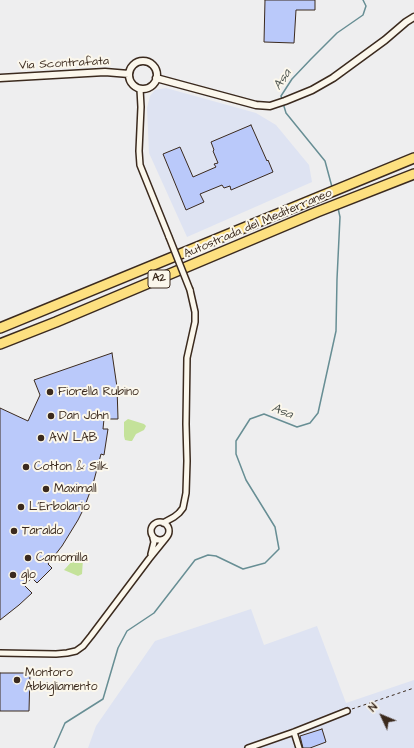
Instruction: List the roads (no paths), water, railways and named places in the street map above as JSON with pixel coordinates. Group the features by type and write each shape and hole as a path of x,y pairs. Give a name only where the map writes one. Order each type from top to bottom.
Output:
{"highway":[{"name":"Autostrada del Mediterraneo","path":"0,328 414,158"},
{"name":"Autostrada del Mediterraneo","path":"0,344 56,322 316,212 414,174"}],"street":[{"path":"156,78 256,105 270,106 312,90 333,78 414,17"},
{"path":"145,61 149,62 156,69 156,78 152,85 144,89 140,89 133,85 128,74 132,65 136,62 145,61"},
{"name":"Via Scontrafata","path":"0,78 104,72 128,74"},
{"path":"140,89 141,107 138,151 140,166 190,290 195,312 195,322 187,358 186,492 183,508 174,517 163,522 156,523 152,527 150,533 154,542 149,559"},
{"path":"0,653 67,654 76,651 83,646 168,536 169,530 163,522"},
{"path":"153,538 161,541 166,538"},
{"path":"248,748 347,711"},
{"path":"294,732 299,748"}],"waterway":[{"name":"Asa","path":"282,99 281,96 292,79 311,59 337,33 363,15 366,6 363,0"},
{"name":"Asa","path":"283,103 286,113 325,161 332,187"},
{"name":"Asa","path":"54,748 65,723 103,699 118,648 127,631 154,613 195,560 208,555 216,556 243,569 265,563 279,549 275,527 246,480 236,454 236,441 250,419 264,414 297,427 310,423 318,413 336,331 340,217 338,208"}],"place":[{"name":"Fiorella Rubino","path":"50,392"},
{"name":"Dan John","path":"51,416"},
{"name":"AW LAB","path":"41,438"},
{"name":"Cotton & Silk","path":"26,467"},
{"name":"Maximall","path":"46,489"},
{"name":"L'Erbolario","path":"21,507"},
{"name":"Taraldo","path":"14,531"},
{"name":"Camomilla","path":"28,558"},
{"name":"glo","path":"13,575"},
{"name":"Montoro Abbigliamento","path":"17,680"}]}
